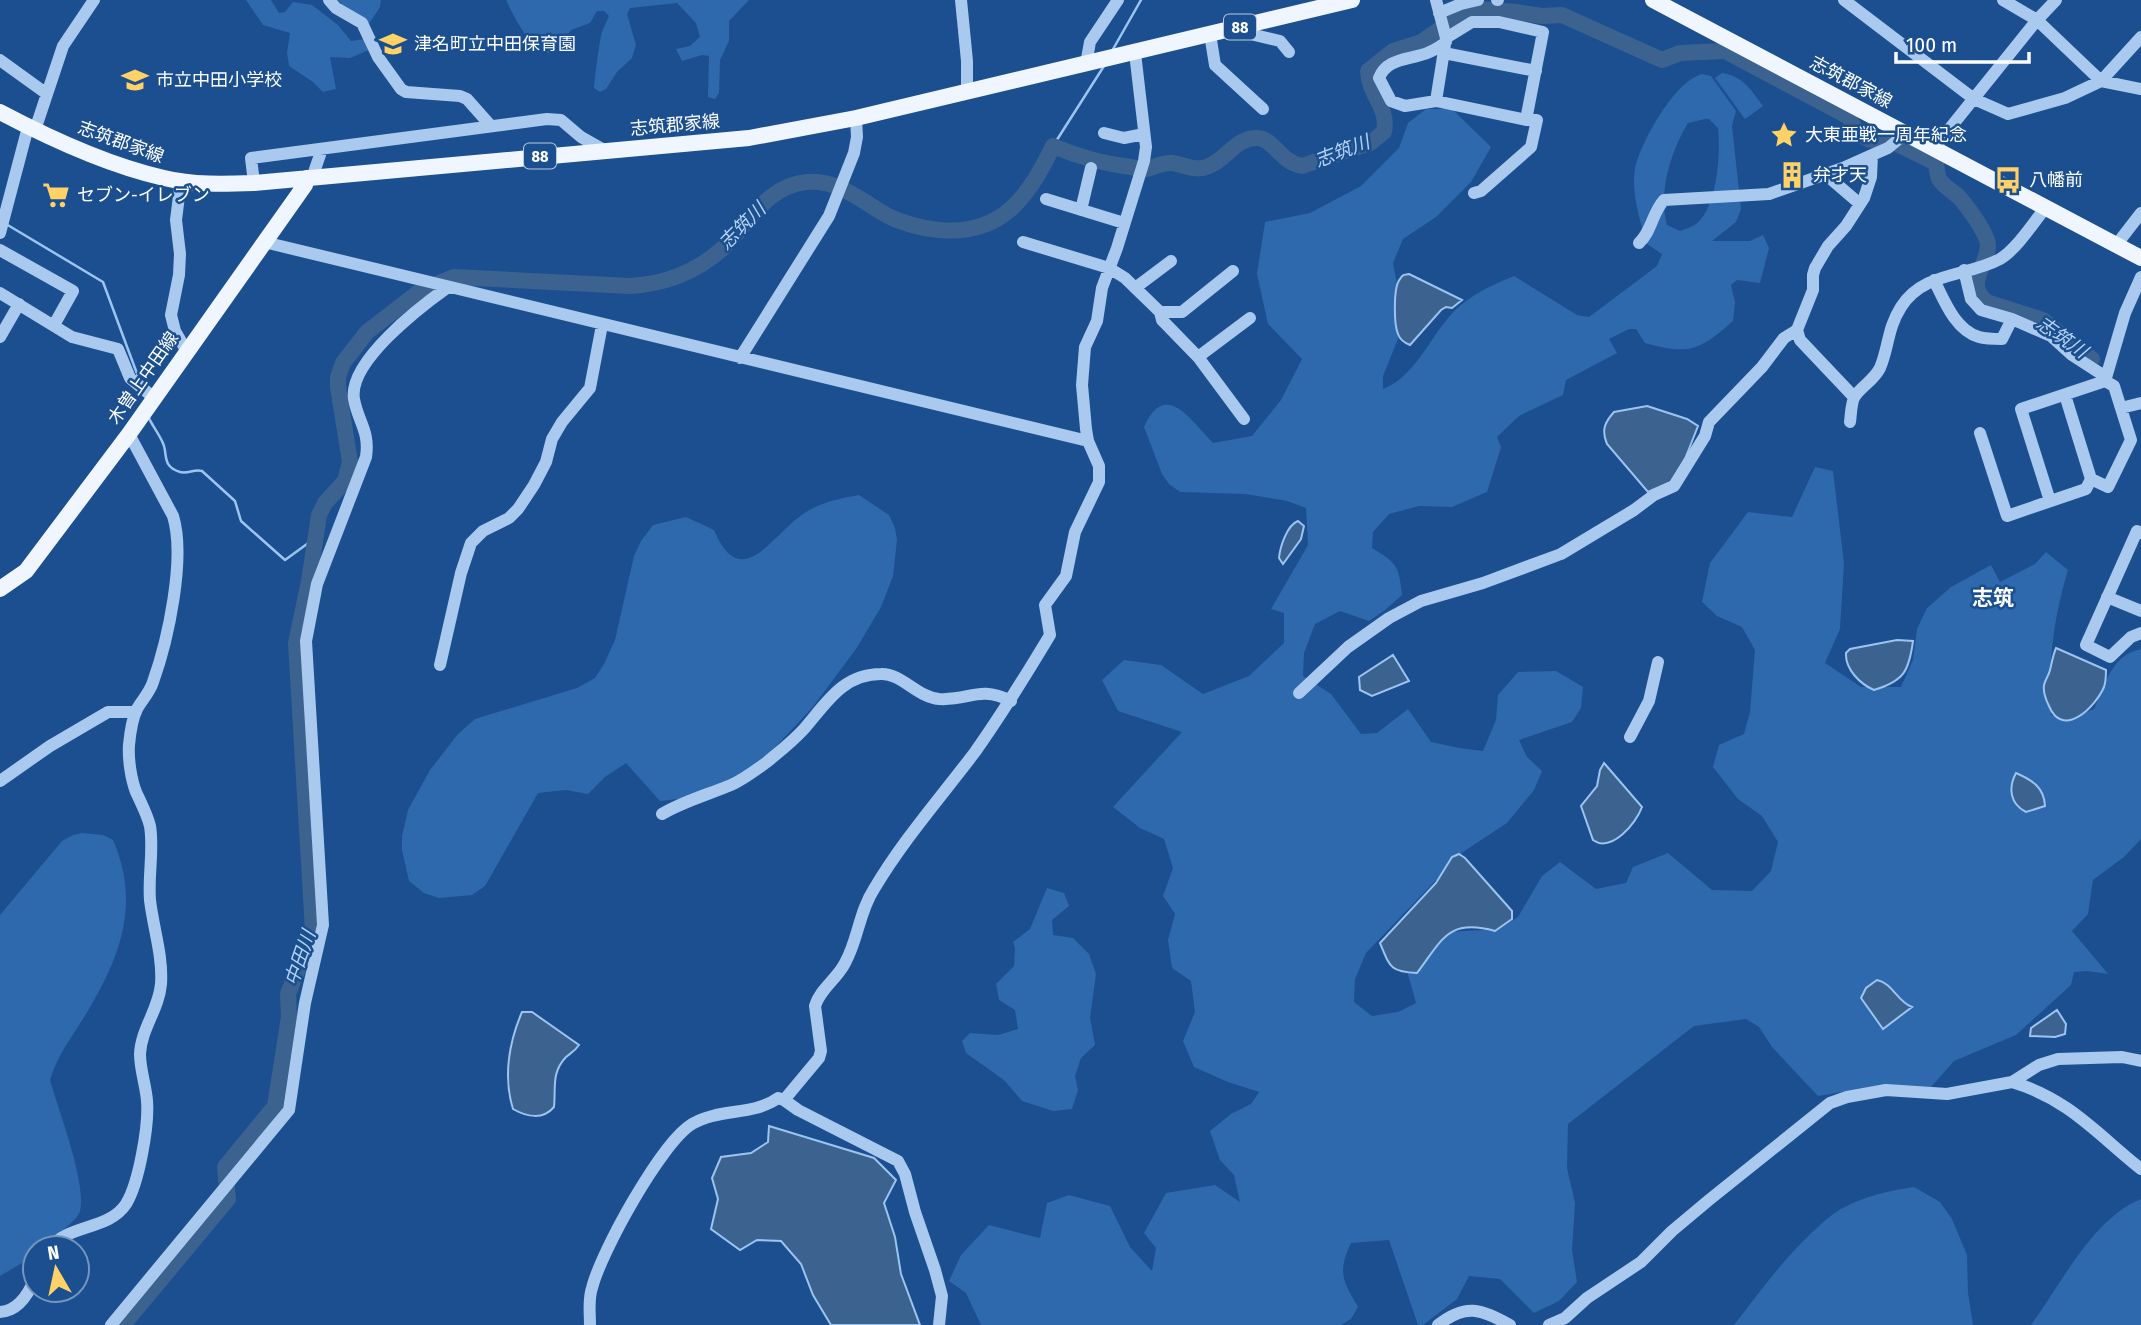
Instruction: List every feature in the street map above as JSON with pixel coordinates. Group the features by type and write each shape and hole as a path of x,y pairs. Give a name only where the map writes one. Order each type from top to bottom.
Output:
{"main road":[{"name":"志筑郡家線","path":"0,112 115,164 165,178 218,184 254,183 749,138 856,118 1352,0"},
{"name":"志筑郡家線","path":"1653,0 1903,136 1934,148 2141,258"},
{"name":"木曽上中田線","path":"0,589 26,571 129,434 309,178"}],"street":[{"path":"0,233 32,128 63,46 93,0"},
{"path":"329,0 362,23 378,57 401,89 406,92 460,96 467,99 490,125"},
{"path":"959,0 967,47 967,92"},
{"path":"1086,64 1090,41 1118,0"},
{"path":"1436,0 1444,33 1436,101"},
{"path":"1474,193 1481,191 1531,147 1536,120 1436,101 1405,106 1394,104 1379,78 1395,60 1430,52 1461,4 1478,0"},
{"path":"1844,0 1974,99 2008,114 2065,98 2101,81 2141,37"},
{"path":"2003,0 2037,20 2101,81 2141,89"},
{"path":"1934,148 2056,0"},
{"path":"1444,33 1472,22 1499,22 1543,32 1526,120"},
{"path":"1242,26 1246,33 1280,41 1289,52"},
{"path":"1444,33 1536,71"},
{"path":"1210,34 1215,65 1263,109"},
{"path":"784,1100 819,1058 821,1051 815,1006 817,999 845,965 862,911 873,890 915,826 974,753 1011,701 1050,635 1045,606 1066,576 1075,532 1099,482 1097,458 1088,441 1082,386 1086,343 1099,313 1102,288 1144,161 1144,134 1131,53"},
{"path":"0,61 47,94"},
{"path":"740,358 829,216 854,153 856,118"},
{"path":"254,183 251,158 547,119 561,120 580,137 604,150"},
{"path":"1104,133 1124,138 1144,134"},
{"path":"1639,243 1650,229 1664,200 1762,195 1872,155 1888,148 1903,136"},
{"path":"309,178 322,149"},
{"path":"1299,693 1348,647 1389,618 1421,601 1483,583 1561,554 1654,495 1674,486 1704,436 1709,422 1762,367 1784,338 1797,330 1813,290 1815,268 1860,204 1871,177 1872,155"},
{"path":"1080,210 1091,168"},
{"path":"1825,174 1860,204"},
{"path":"181,180 176,220 180,254 171,315 175,331 186,350"},
{"path":"1046,199 1124,223"},
{"path":"1850,422 1854,397 1878,372 1887,336 1902,306 1911,295 1934,280 1990,263 2006,255 2046,207"},
{"path":"2117,244 2141,213"},
{"path":"264,242 1088,441"},
{"path":"1023,242 1109,268 1125,278 1160,312 1162,320 1198,357 1244,419"},
{"path":"0,250 73,291 54,325"},
{"path":"1135,288 1171,261"},
{"path":"1968,269 1971,299 1981,310 2012,319 2051,336 2072,355 2107,372 2122,408 2131,440 2108,486 2091,479"},
{"path":"1160,312 1182,312 1233,271"},
{"path":"2050,502 2021,409 2065,395 2107,372 2125,313 2141,277"},
{"path":"1934,280 1951,315 1966,330 1979,337 2002,339 2012,319"},
{"path":"111,1325 289,1111 305,1003 323,925 306,641 317,584 366,457 367,436 354,399 354,384 369,356 447,287"},
{"path":"0,293 72,337 118,349 130,379 153,397"},
{"path":"0,337 19,304"},
{"path":"1198,357 1250,318"},
{"path":"440,665 461,573 471,543 483,531 509,518 534,485 545,463 552,439 562,422 590,388 602,325"},
{"path":"1797,330 1800,340 1854,397"},
{"path":"1980,433 2007,516 2086,489 2091,479 2065,395"},
{"path":"2122,408 2141,403"},
{"path":"68,1234 98,1223 126,1204 141,1159 147,1114 140,1057 141,1040 155,1013 161,985 150,899 150,828 135,789 129,753 136,712 152,684 171,614 177,529 173,516 129,434"},
{"path":"2141,533 2137,531 2086,645 2110,657 2131,637 2141,633"},
{"path":"2107,597 2141,611"},
{"path":"1630,737 1648,701 1658,662"},
{"path":"662,814 695,797 734,784 765,763 804,729 827,699 845,684 861,676 884,673 932,698 949,699 985,692 1011,701"},
{"path":"0,781 50,746 108,712 136,712"},
{"path":"1549,1325 1565,1318 1587,1298 1641,1262 1700,1207 1830,1103 1886,1090 1947,1094 2012,1082 2039,1065 2058,1059 2122,1057 2141,1061"},
{"path":"2012,1082 2075,1112 2141,1169"},
{"path":"590,1325 592,1287 614,1236 638,1193 678,1136 690,1125 708,1117 757,1109 778,1098 798,1111 898,1161 905,1174 942,1296 939,1325"},
{"path":"0,1312 8,1311 21,1301"},
{"path":"1437,1325 1453,1313 1469,1310 1485,1312 1510,1325"}],"shaded area":[{"path":"246,0 271,0 279,13 285,12 293,2 312,5 338,25 351,41 365,39 369,50 350,58 330,57 336,89 323,92 289,66 287,53 290,33 263,25"},
{"path":"338,0 381,0 380,7 369,24 345,9"},
{"path":"506,0 749,0 729,21 729,41 720,60 719,93 715,99 708,97 709,56 702,55 682,61 676,49 690,46 700,37 696,23 677,3 630,8 627,14 636,45 632,58 617,72 606,89 600,92 594,88 601,35 609,16 604,11 597,11 590,23 571,30 555,53 547,53 532,43"},
{"path":"1722,73 1741,81 1763,106 1745,119 1715,78"},
{"path":"1702,74 1711,76 1736,111 1732,126 1741,209 1736,222 1712,241 1750,241 1763,235 1769,248 1760,283 1737,280 1731,285 1735,302 1733,321 1711,339 1693,348 1673,349 1645,343 1636,329 1629,329 1609,339 1617,353 1566,380 1563,395 1519,416 1497,437 1501,447 1487,492 1452,507 1419,506 1389,514 1373,532 1372,548 1395,566 1402,595 1369,621 1340,611 1315,624 1304,653 1303,676 1331,694 1361,734 1377,733 1408,709 1431,742 1483,751 1496,720 1498,695 1518,672 1556,671 1583,687 1581,708 1572,722 1519,740 1527,757 1542,771 1534,790 1507,823 1463,852 1366,953 1355,979 1354,1002 1372,1016 1398,1012 1416,1003 1407,971 1424,953 1450,932 1499,929 1518,917 1542,876 1560,862 1596,889 1626,883 1633,867 1668,853 1712,890 1752,891 1771,871 1778,842 1762,816 1738,799 1713,767 1719,745 1744,734 1750,712 1755,650 1742,627 1717,616 1702,602 1710,563 1748,512 1792,517 1815,467 1833,471 1844,563 1840,629 1825,663 1861,687 1901,687 1913,660 1917,629 1927,608 1951,587 1991,565 2000,582 2035,564 2046,552 2068,570 2053,642 2051,715 2067,719 2094,709 2116,664 2131,652 2141,649 2141,839 2124,857 2093,880 2088,914 2072,931 2108,974 2074,972 2071,985 2016,1035 1954,1061 1931,1087 1883,1085 1818,1096 1772,1047 1759,1027 1746,1019 1694,1026 1568,1124 1567,1168 1575,1203 1572,1250 1577,1282 1559,1301 1534,1313 1500,1279 1469,1276 1457,1299 1423,1325 1418,1325 1389,1240 1351,1243 1343,1270 1346,1283 1358,1307 1351,1319 1341,1325 981,1325 966,1293 949,1281 961,1255 989,1225 1040,1238 1047,1203 1069,1195 1110,1206 1130,1247 1152,1271 1156,1248 1144,1233 1166,1193 1215,1185 1240,1202 1234,1175 1220,1160 1210,1131 1231,1114 1251,1104 1259,1092 1194,1067 1183,1041 1195,1012 1191,981 1172,968 1168,940 1175,914 1163,896 1173,868 1164,839 1140,828 1113,807 1182,732 1118,711 1102,680 1124,660 1161,665 1203,694 1249,676 1284,643 1284,613 1271,609 1308,545 1306,508 1287,501 1246,494 1180,492 1169,484 1162,474 1144,427 1152,413 1161,406 1169,405 1187,415 1213,443 1252,436 1281,400 1302,359 1268,324 1257,274 1265,222 1310,213 1361,186 1399,148 1408,123 1426,109 1452,109 1491,147 1471,182 1436,217 1403,239 1393,263 1400,301 1398,339 1383,376 1383,389 1412,367 1449,317 1463,303 1514,276 1577,315 1589,317 1657,266 1662,254 1647,244 1635,197 1635,169 1652,128 1671,100 1692,79","holes":["1709,119 1718,128 1719,138 1713,193 1703,217 1694,225 1680,231 1667,225 1664,199 1668,172 1676,146 1688,123"]},
{"path":"1409,274 1462,300 1452,308 1441,310 1410,345 1398,334 1395,306 1398,283 1403,275"},
{"path":"1647,406 1687,419 1698,426 1685,459 1671,482 1648,492 1607,444 1604,430 1614,412"},
{"path":"859,495 889,515 895,528 897,540 893,576 881,607 856,649 812,708 750,774 696,797 660,801 626,763 605,777 588,794 566,790 538,793 485,886 472,895 439,898 424,893 409,881 402,850 402,836 408,810 430,770 458,734 475,719 577,688 595,678 615,640 634,556 653,525 686,517 714,530 724,549 735,558 746,559 768,546 810,510"},
{"path":"1298,521 1304,526 1301,539 1283,564 1279,558 1283,543 1287,532"},
{"path":"1897,640 1913,641 1907,667 1892,683 1874,690 1854,675 1846,659 1846,653 1850,649"},
{"path":"2056,648 2106,670 2105,685 2100,695 2087,710 2070,720 2055,716 2044,693"},
{"path":"1393,655 1409,681 1372,696 1360,690 1359,677"},
{"path":"1604,763 1642,807 1622,835 1607,843 1600,843 1593,840 1581,806 1597,786"},
{"path":"2016,773 2036,785 2045,806 2026,812 2017,805 2011,790"},
{"path":"73,835 103,835 113,840 121,864 126,908 123,930 108,972 61,1054 50,1080 76,1165 80,1211 58,1234 21,1234 21,1263 0,1276 0,915 62,841"},
{"path":"1459,854 1512,911 1512,919 1495,931 1466,927 1456,930 1440,942 1417,973 1392,967 1380,943 1436,883 1452,857"},
{"path":"1047,888 1064,893 1069,906 1052,920 1053,935 1073,938 1089,954 1096,974 1090,1018 1095,1045 1081,1058 1075,1076 1078,1090 1072,1109 1053,1111 1022,1101 1004,1080 966,1053 962,1041 970,1033 998,1035 1018,1029 1015,1010 999,1000 996,984 1014,966 1013,942 1030,929"},
{"path":"1877,980 1887,985 1902,1001 1912,1007 1883,1029 1861,998 1866,988"},
{"path":"2057,1010 2066,1024 2065,1034 2055,1037 2030,1036 2031,1028"},
{"path":"522,1012 532,1012 579,1045 558,1069 554,1107 540,1115 524,1114 513,1109 510,1097 509,1060"},
{"path":"769,1126 874,1158 896,1180 884,1203 895,1237 901,1274 920,1325 831,1325 813,1295 801,1264 781,1241 757,1240 740,1250 711,1229 718,1199 712,1178 721,1157 751,1153 768,1142"},
{"path":"1914,1187 1940,1202 1952,1219 1967,1255 1968,1293 1973,1325 1734,1325 1792,1253 1832,1215 1861,1200"},
{"path":"2141,1199 2141,1325 2031,1325 2093,1236 2124,1208"}],"waterway":[{"path":"1112,51 1141,0"},
{"name":"志筑川","path":"123,1325 228,1199 225,1167 275,1106 289,1017 288,994 313,931 296,643 319,515 325,503 345,481 350,462 338,377 343,363 367,332 420,291 454,277 630,286 667,280 690,271 712,257 780,190 807,182 819,182 840,188 888,216 913,225 939,230 980,227 996,220 1023,197 1053,146 1091,160 1139,169 1168,163 1200,168 1216,162 1238,144 1258,138 1269,142 1294,164 1302,166 1370,143 1384,132 1384,115 1369,80 1368,71 1393,51 1421,42 1460,15 1478,9 1542,16 1562,15 1662,60 1680,53 1725,51 1849,117 1863,137 1887,139 1936,163 1939,179 1964,202 1987,240 1988,248 1977,279 1980,295 1987,302 2043,320 2092,359"},
{"path":"1053,146 1104,66"},
{"path":"6,224 103,282 139,379"},
{"path":"148,416 163,442 171,467 183,472 202,471 235,501 241,521 285,560 318,536"}],"place":[{"name":"津名町立中田保育園","path":"393,44"},
{"name":"市立中田小学校","path":"135,80"},
{"name":"大東亜戦一周年紀念","path":"1784,135"},
{"name":"弁才天","path":"1792,175"},
{"name":"八幡前","path":"2008,180"},
{"name":"セブン-イレブン","path":"56,195"}],"district":[{"name":"志筑","path":"1993,598"}],"water label":[{"name":"中田川","path":"300,958"}]}
